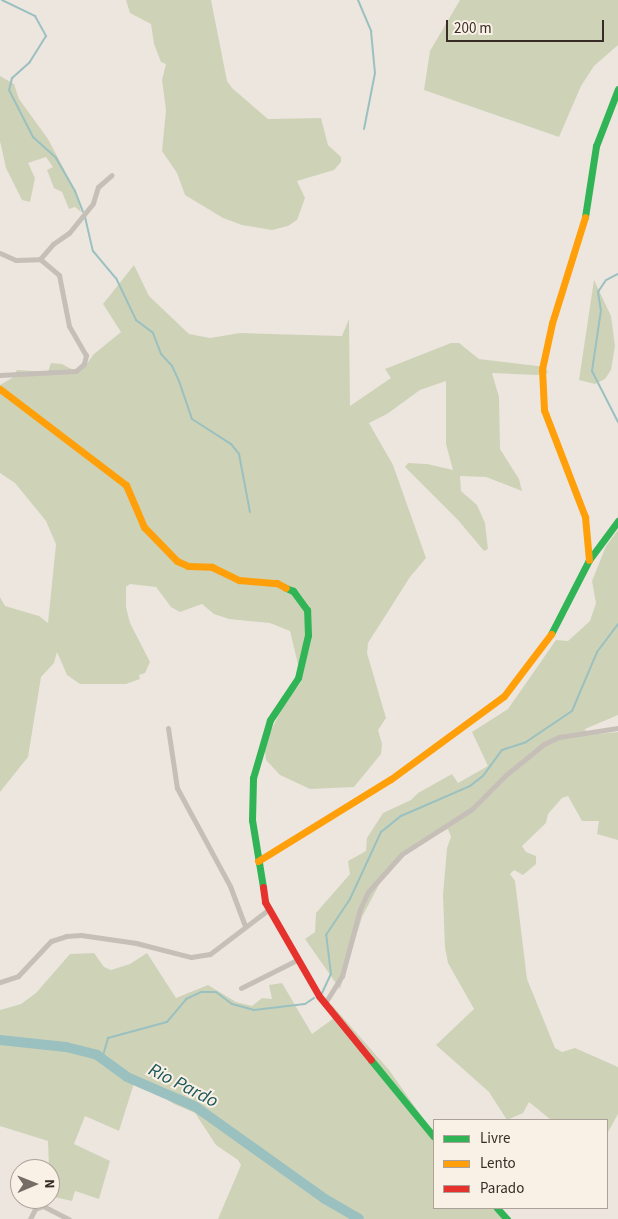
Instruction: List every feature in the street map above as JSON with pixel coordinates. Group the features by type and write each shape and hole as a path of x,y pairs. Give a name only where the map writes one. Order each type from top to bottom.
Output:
{"street":[{"path":"590,560 586,517 544,410 542,368 552,323 584,220 599,137 618,89"},
{"path":"0,253 16,260 40,259 53,244 70,233 92,203 98,187 112,176"},
{"path":"0,376 68,373 80,368 86,359 85,348 69,326 62,282 40,259"},
{"path":"0,389 126,485 144,527 177,560 188,566 212,567 239,580 277,583 293,592 307,610 308,635 298,678 270,720 262,739 253,778 252,820 268,910 325,1003 433,1136"},
{"path":"258,861 391,779 490,710 546,643 590,560 618,520"},
{"path":"168,728 177,788 230,886 245,926"},
{"path":"325,1003 346,965 360,909 379,877 402,854 467,813 507,774 544,744 559,737 618,728"},
{"path":"0,982 18,976 51,941 66,936 136,943 200,957 210,954 268,910"},
{"path":"241,988 297,960"},
{"path":"30,1219 35,1209 43,1206 69,1219"},
{"path":"498,1209 507,1219"}],"green space":[{"path":"126,0 211,0 227,81 232,88 268,119 321,118 328,145 341,157 341,162 334,170 297,181 305,198 297,220 288,226 272,230 242,225 223,218 185,195 177,173 162,151 166,110 162,80 166,64 161,62 154,44 151,24 130,13"},
{"path":"460,0 618,0 618,45 594,66 581,86 559,137 424,90 430,51"},
{"path":"0,76 14,84 19,99 48,139 76,192 81,212 75,207 69,209 62,192 54,188 47,170 53,167 46,157 28,163 35,178 30,202 22,200 6,168 0,141"},
{"path":"134,265 149,296 189,334 210,338 240,333 342,336 349,319 350,406 391,378 385,369 451,343 459,343 479,359 546,367 548,373 537,375 492,373 499,397 500,449 519,479 522,491 486,477 460,476 461,491 477,505 485,523 488,549 484,551 458,520 405,467 408,463 427,464 453,470 446,444 446,381 420,390 387,414 369,423 393,465 426,558 410,577 368,643 367,653 386,718 378,730 382,744 381,754 354,787 310,789 280,775 266,760 264,745 285,702 302,681 290,631 270,623 229,619 214,614 202,604 180,612 171,607 156,587 130,584 126,587 126,607 130,623 150,662 145,673 139,675 140,679 126,684 80,684 67,675 57,652 54,663 41,677 28,757 0,792 0,597 5,606 39,616 48,623 56,544 46,521 15,483 0,473 0,385 12,378 17,370 48,372 51,363 62,364 77,372 82,370 94,354 121,332 103,304"},
{"path":"594,280 611,316 615,346 611,370 605,379 595,384 579,380"},
{"path":"618,530 618,715 585,729 587,735 618,732 618,840 597,834 599,821 582,821 568,796 562,798 548,814 546,823 522,846 526,852 536,856 536,864 523,875 514,870 510,874 515,881 527,979 555,1048 562,1052 575,1048 618,1067 618,1114 608,1132 608,1119 550,1119 529,1102 523,1113 506,1119 489,1092 436,1045 474,1009 448,963 445,948 443,895 447,848 451,837 448,829 411,848 382,879 362,917 340,989 305,939 315,932 316,913 350,874 348,861 366,851 367,838 383,813 411,800 418,793 452,774 458,783 488,766 472,732 508,709 556,640 568,641 590,621 596,603 592,581 606,546"},
{"path":"94,953 104,967 111,970 130,964 147,953 176,998 208,985 236,1002 252,1006 262,998 272,999 269,985 282,983 312,1034 334,1018 331,1004 389,1070 433,1133 433,1209 500,1209 510,1219 218,1219 241,1165 238,1160 216,1145 195,1113 174,1104 136,1077 119,1131 85,1116 74,1144 110,1161 99,1199 75,1191 72,1201 60,1198 60,1159 49,1159 48,1141 0,1126 0,1010 21,1004 36,993 70,954"}],"waterway":[{"path":"2,0 35,16 46,36 30,62 12,78 9,90 33,137 56,158 75,191 83,212"},
{"path":"358,0 371,31 375,73 364,129"},
{"path":"85,217 93,251 116,278 136,320 153,333 161,354 172,366 179,381 192,419 231,444 239,454 250,512"},
{"path":"618,274 606,280 598,292 601,310 592,371 618,422"},
{"path":"322,993 331,974 326,935 350,899 381,832 401,816 470,786 483,776 502,750 526,742 572,711 597,652 618,624"},
{"path":"102,1059 108,1038 167,1022 186,999 201,992 216,992 232,1004 254,1010 305,1004 314,998"},
{"name":"Rio Pardo","path":"0,1040 66,1047 97,1055 127,1077 196,1107 325,1199 359,1219"},
{"name":"Rio Pardo","path":"351,1219 353,1214"}],"traffic: fast":[{"path":"585,217 596,146 618,89"},
{"path":"551,634 589,560 618,521"},
{"path":"263,887 252,820 253,778 270,720 298,678 308,635 307,610 293,591 286,588"},
{"path":"371,1060 433,1136"},
{"path":"498,1209 507,1219"}],"traffic: slow":[{"path":"585,217 552,323 542,369 544,410 585,517 589,560"},
{"path":"0,389 126,485 144,527 177,561 188,566 212,567 239,580 277,583 286,588"},
{"path":"258,861 391,779 504,696 551,634"}],"traffic: jam":[{"path":"263,887 265,902 319,996 371,1060"}]}
